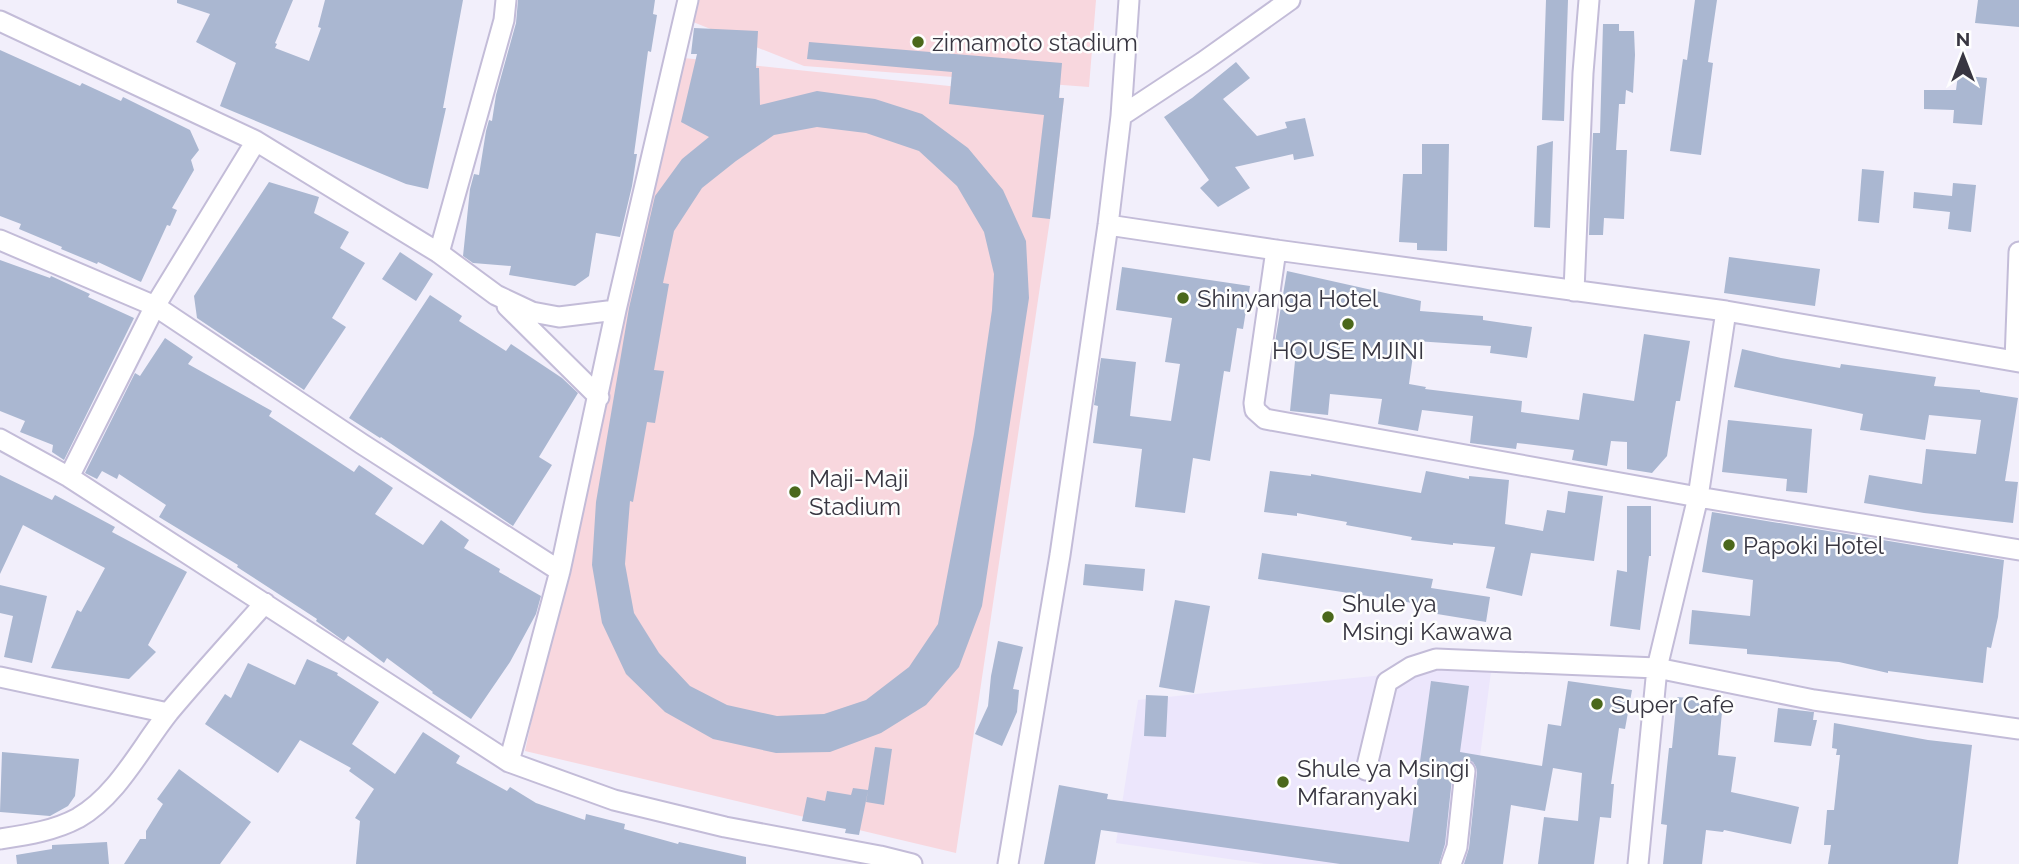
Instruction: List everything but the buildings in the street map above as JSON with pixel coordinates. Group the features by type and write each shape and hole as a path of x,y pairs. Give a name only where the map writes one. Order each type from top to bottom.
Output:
{"street":[{"path":"439,253 504,20 506,0"},
{"path":"509,762 560,570 616,310 688,0"},
{"path":"1008,864 1060,555 1108,225 1121,116 1129,0"},
{"path":"1121,116 1290,0"},
{"path":"1574,291 1583,73 1589,0"},
{"path":"0,21 256,141 439,253 496,295 598,397"},
{"path":"68,477 155,306 256,141"},
{"path":"1108,225 1726,311 2017,362 2019,252"},
{"path":"0,240 155,306 362,444 560,570"},
{"path":"1276,250 1254,403 1255,410 1265,419 1698,497 2019,550"},
{"path":"496,295 532,312 559,317 616,310"},
{"path":"1638,864 1657,668 1698,497 1726,311"},
{"path":"3,445 68,477 509,762 614,800 725,827 912,864"},
{"path":"0,839 34,834 77,818 89,810 113,788 168,713 265,603"},
{"path":"1366,770 1387,682 1411,667 1436,659 1657,668 1814,700 2019,729"},
{"path":"0,677 168,713"},
{"path":"1451,864 1457,847 1465,771"}],"shaded area":[{"name":"zimamoto stadium","path":"687,0 1096,0 1089,87 804,66 683,18"},
{"name":"Maji-Maji Stadium","path":"665,56 1064,98 1050,219 956,853 525,751 637,233"},
{"path":"1492,664 1466,864 1264,864 1116,843 1138,700"}],"place":[{"name":"zimamoto stadium","path":"918,42"},
{"name":"Shinyanga Hotel","path":"1183,298"},
{"name":"HOUSE MJINI","path":"1348,324"},
{"name":"Maji-Maji Stadium","path":"795,492"},
{"name":"Papoki Hotel","path":"1729,545"},
{"name":"Shule ya Msingi Kawawa","path":"1328,617"},
{"name":"Super Cafe","path":"1597,704"},
{"name":"Shule ya Msingi Mfaranyaki","path":"1283,782"}]}
